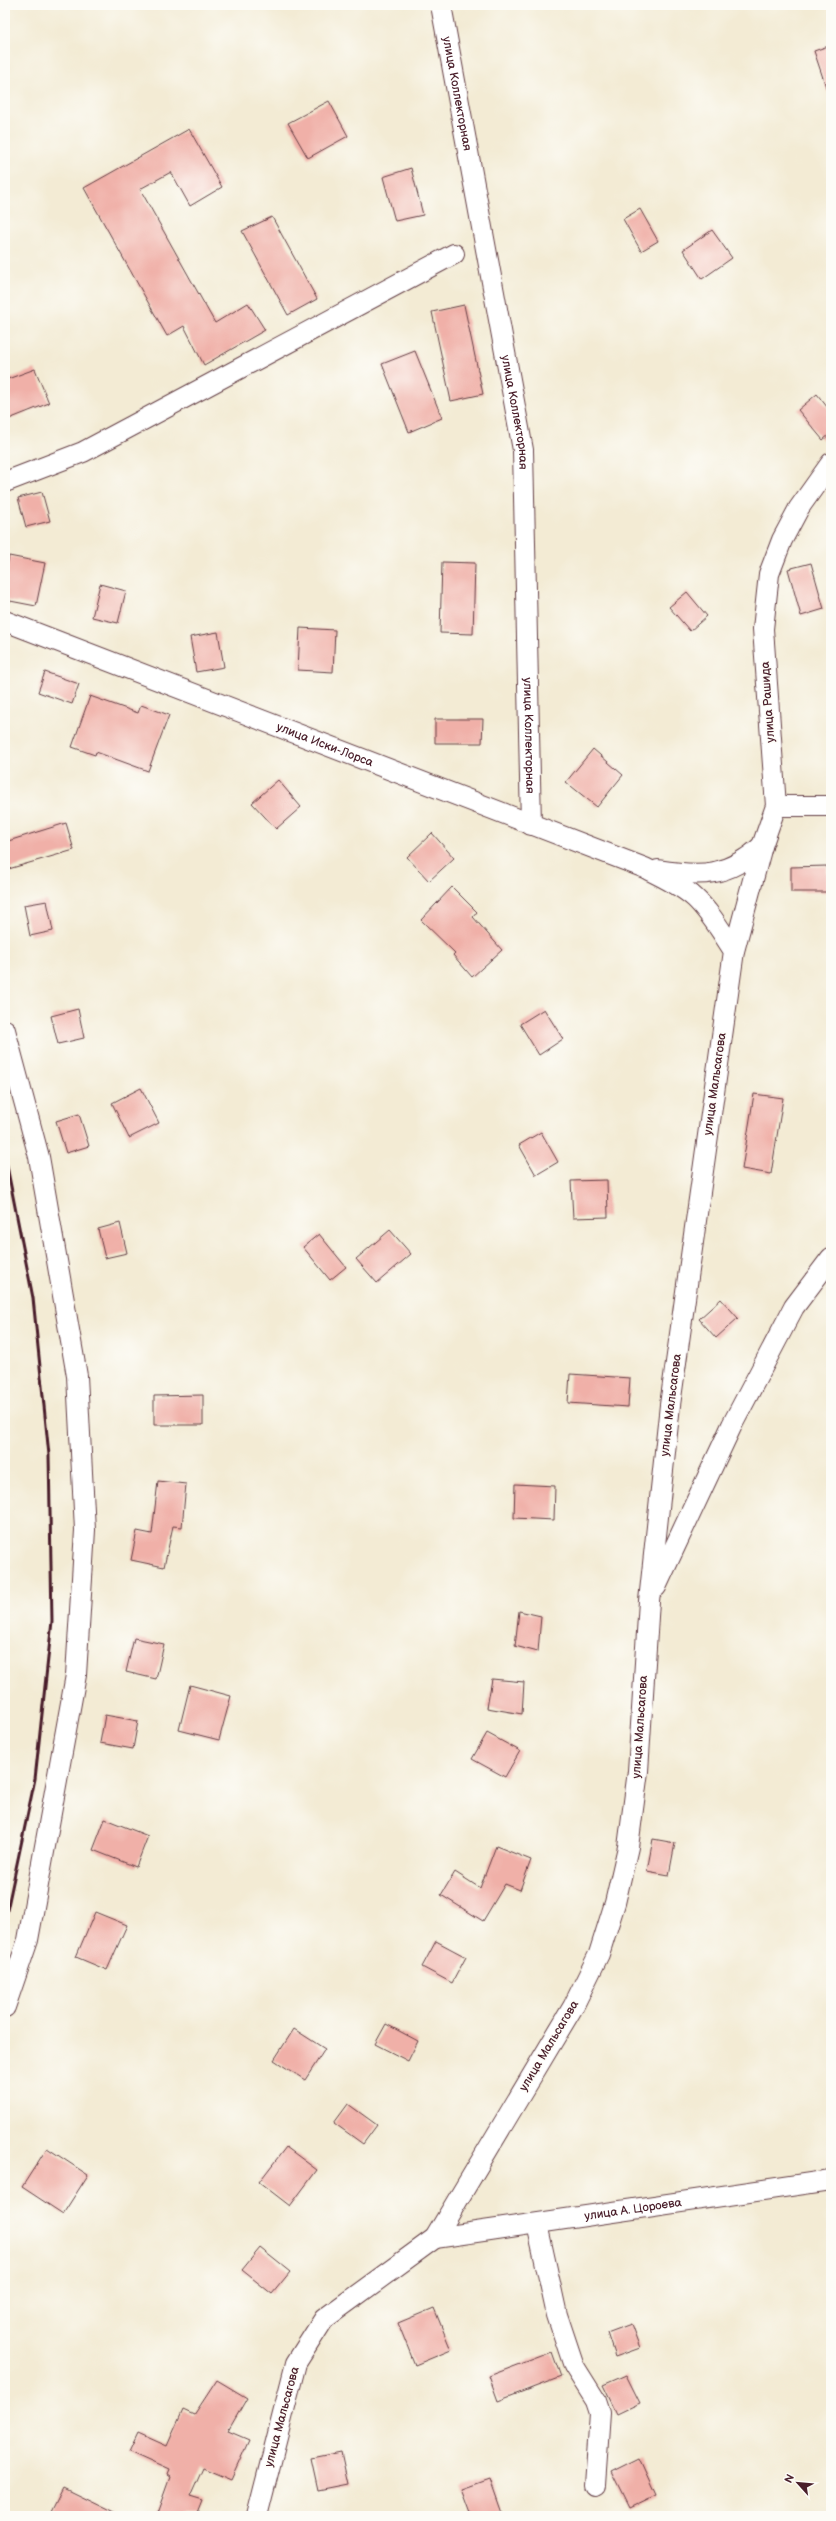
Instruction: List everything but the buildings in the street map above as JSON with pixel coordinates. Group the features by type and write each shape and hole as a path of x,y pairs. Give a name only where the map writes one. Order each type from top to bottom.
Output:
{"street":[{"name":"улица Коллекторная","path":"442,5 522,450 531,825"},
{"path":"5,482 83,452 454,254"},
{"name":"улица Рашида","path":"734,951 762,846 776,806 763,629 769,574 782,540 799,508 831,463"},
{"name":"улица Иски-Лорса","path":"5,621 645,868"},
{"path":"776,806 831,806"},
{"path":"645,868 681,874 709,874 738,865 762,846"},
{"path":"645,868 675,883 695,898 714,920 734,951"},
{"name":"улица Мальсагова","path":"257,2516 296,2363 324,2319 435,2238 573,2007 599,1954 615,1903 628,1847 638,1771 649,1601 670,1405 734,951"},
{"path":"5,1030 39,1157 77,1376 85,1530 76,1675 28,1940 5,2007"},
{"path":"649,1601 732,1426 794,1307 831,1258"},
{"name":"улица А. Цороева","path":"435,2238 831,2180"},
{"path":"537,2224 557,2314 571,2357 596,2400 600,2413 595,2485"}],"railway":[{"path":"5,1156 33,1298 49,1455 52,1621 35,1779 5,1920"}]}
